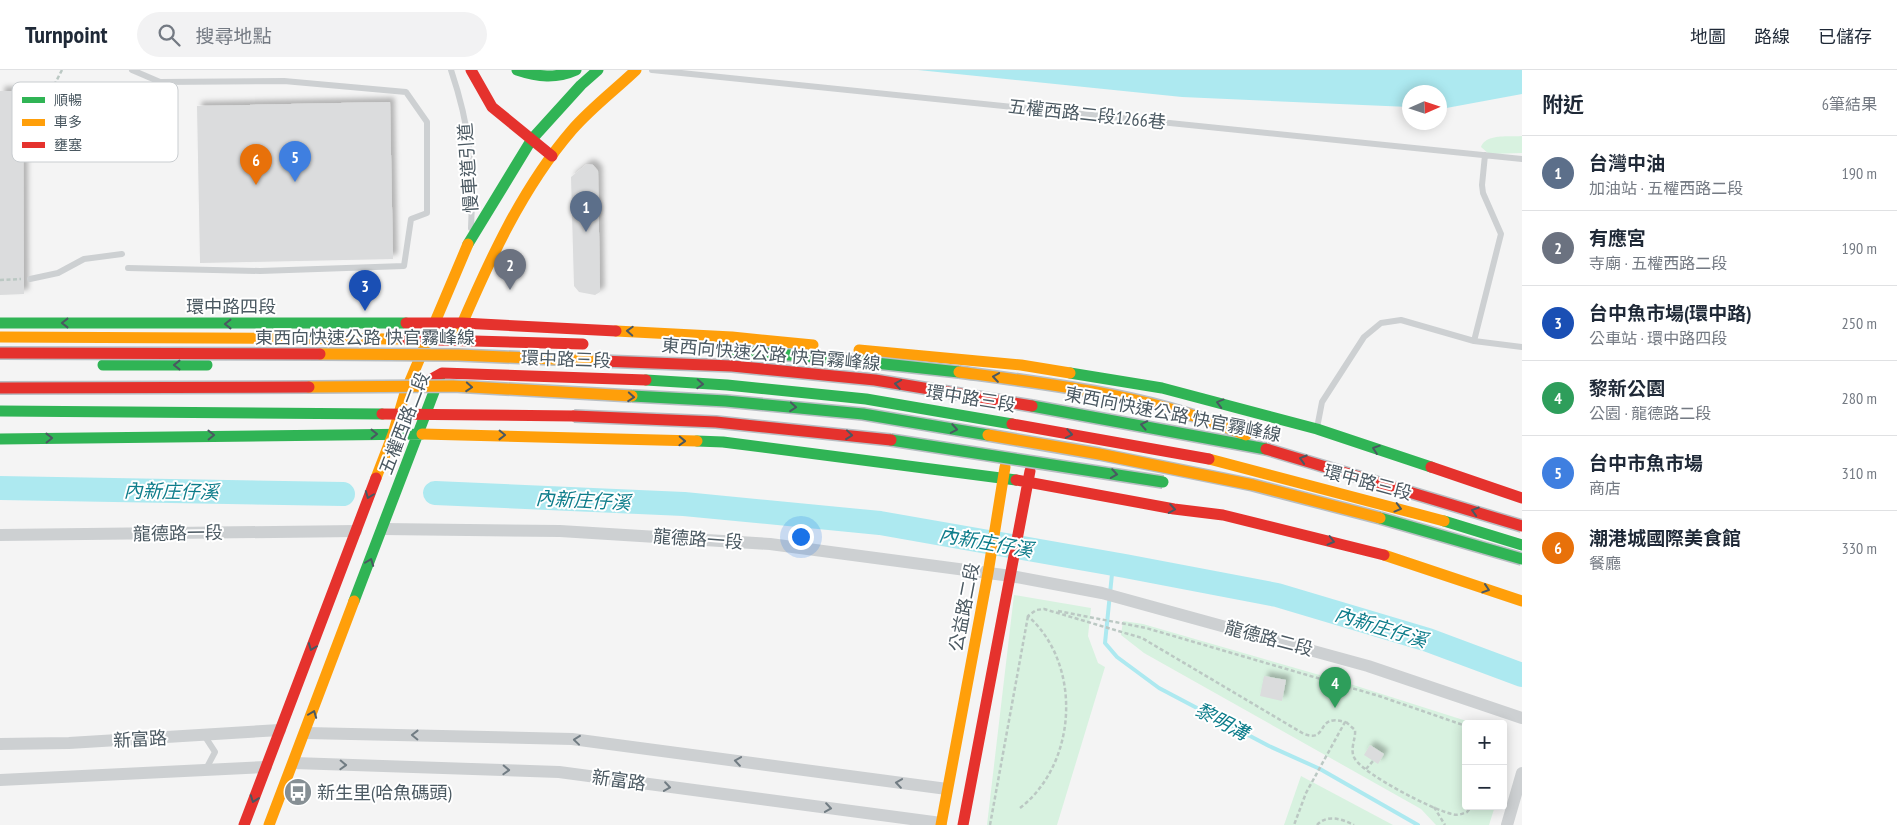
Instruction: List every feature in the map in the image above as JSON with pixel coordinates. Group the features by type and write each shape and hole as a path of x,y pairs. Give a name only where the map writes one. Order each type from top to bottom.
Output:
{"main road":[{"path":"471,70 492,107 552,156"},
{"path":"517,70 542,77 568,74 576,70"},
{"name":"五權西路二段","path":"244,825 393,434 405,394 471,238 532,139 581,85 598,70"},
{"name":"五權西路二段","path":"270,825 419,434 424,415 462,323 508,227 552,156 574,128 636,70"},
{"name":"環中路四段","path":"0,323 462,323"},
{"name":"環中路三段","path":"462,323 732,337 1021,365 1162,388 1317,430 1522,498"},
{"path":"0,336 456,339 588,344"},
{"path":"712,350 804,355 935,369 1107,393 1190,413 1232,429 1278,451"},
{"name":"東西向快速公路 快官霧峰線","path":"0,353 458,355 732,366 875,380 1108,418 1278,451 1522,526"},
{"path":"0,364 418,363"},
{"name":"環中路三段","path":"418,363 443,368 730,375 866,390 1198,456 1414,512 1522,545"},
{"name":"公益路二段","path":"941,824 988,573 1021,365"},
{"path":"0,396 405,394 443,368"},
{"path":"963,825 1015,555 1045,369"},
{"path":"0,388 453,386 726,401 863,414 1099,454 1253,485 1408,525 1522,560"},
{"path":"0,411 574,416 716,422 927,444 1178,485"},
{"name":"環中路三段","path":"1037,423 1201,448 1416,503 1522,536"},
{"path":"0,439 419,434 723,442 1003,478 1174,509 1223,515 1370,550 1522,600"},
{"path":"1205,488 1253,485"}],"street":[{"name":"龍德路一段","path":"382,529 560,531 770,544 1011,576"},
{"name":"龍德路一段","path":"0,535 356,531"},
{"name":"龍德路二段","path":"1011,576 1127,599 1368,666 1522,718"},
{"name":"新富路","path":"0,744 69,743 280,730"},
{"name":"新富路","path":"306,733 572,739 947,789"},
{"name":"新富路","path":"294,763 559,772 941,824"},
{"name":"新富路","path":"0,780 266,767"},
{"path":"1507,825 1522,773"}],"lane":[{"path":"128,268 260,271 404,266 412,218 427,213 427,122 406,92 284,80 160,82 132,70"},
{"name":"慢車道引道","path":"451,70 464,108 471,151 473,190 471,238"},
{"name":"五權西路二段1266巷","path":"652,70 1522,159"},
{"path":"1474,341 1501,234 1483,192 1485,155"},
{"path":"30,279 58,273 84,259 122,254"},
{"path":"1317,430 1322,402 1364,337 1381,323 1401,320 1474,341 1522,347"},
{"path":"204,735 215,752 213,760 206,770"}],"path":[{"path":"56,82 62,70"},
{"path":"0,280 30,279"},
{"path":"1044,609 1142,638 1304,734 1312,737 1319,734 1328,720 1333,719 1345,722 1355,730 1356,738 1352,750 1355,760 1366,769 1389,785 1433,806 1458,815 1469,810"},
{"path":"990,825 1028,616 1036,610 1044,609 1146,628 1361,690 1462,725"},
{"path":"1020,808 1041,789 1052,770 1065,729 1066,707 1066,687 1060,668 1040,626 1028,616"},
{"path":"1294,825 1306,792 1345,722"},
{"path":"1366,769 1373,761"},
{"path":"1433,806 1445,825"},
{"path":"1317,825 1326,818 1334,818 1354,825"}],"green space":[{"path":"1522,136 1522,153 1489,154 1481,147 1493,138"},
{"path":"1014,595 1091,608 1088,636 1098,663 1105,667 1057,825 987,825"},
{"path":"1123,621 1143,624 1344,682 1463,720 1462,810 1494,810 1489,825 1436,825 1421,809 1144,653 1121,635"},
{"path":"1301,776 1393,825 1284,825"}],"water":[{"path":"918,70 1522,70 1522,94 1447,108 1447,85 1402,85 1402,107 1182,97"}],"building":[{"path":"0,91 12,91 12,162 23,162 24,294 0,295"},
{"path":"390,102 393,259 200,263 197,106"},
{"path":"587,164 593,165 598,171 600,292 595,295 579,292 574,286 571,177"},
{"path":"1264,676 1286,680 1282,701 1260,696"},
{"path":"1370,745 1384,754 1378,764 1364,755"}],"waterway":[{"name":"內新庄仔溪","path":"0,488 343,494"},
{"name":"內新庄仔溪","path":"435,493 684,504 880,523 1277,595 1428,640 1522,675"},
{"name":"黎明溝","path":"1113,564 1105,643 1117,657 1159,688 1269,746 1320,769 1418,825"}],"traffic: fast":[{"path":"517,70 547,76 561,75 576,70"},
{"path":"468,244 532,139 581,85 598,70"},
{"path":"0,323 406,323"},
{"path":"722,350 829,358 959,372"},
{"path":"103,365 207,365"},
{"path":"1070,373 1162,388 1317,429 1431,467"},
{"path":"354,601 440,376"},
{"path":"646,380 727,385 866,399 1012,424"},
{"path":"632,396 726,401 863,414 988,435"},
{"path":"1032,406 1266,449"},
{"path":"0,411 382,414"},
{"path":"0,439 422,434"},
{"path":"891,440 1163,482"},
{"path":"697,441 723,442 1016,480"},
{"path":"1380,518 1522,559"},
{"path":"1444,521 1522,545"}],"traffic: slow":[{"path":"459,331 482,278 508,226 537,176 579,122 636,70"},
{"path":"376,478 393,434 405,393 468,244"},
{"path":"616,331 732,337 813,345"},
{"path":"0,337 403,339"},
{"path":"859,350 1021,365 1070,373"},
{"path":"320,354 458,355 601,361"},
{"path":"959,372 1069,387 1141,401 1211,422 1246,435"},
{"path":"309,387 453,386 632,396"},
{"path":"422,434 697,441"},
{"path":"988,435 1099,454 1253,485 1380,518"},
{"path":"1209,459 1444,521"},
{"path":"941,825 988,573 1005,467"},
{"path":"1384,555 1522,601"},
{"path":"269,825 354,601"}],"traffic: jam":[{"path":"471,70 492,107 552,156"},
{"path":"406,323 462,323 616,331"},
{"path":"403,339 583,344"},
{"path":"0,353 320,354"},
{"path":"601,361 732,366 875,380 1032,406"},
{"path":"419,386 442,373 646,380"},
{"path":"0,388 309,387"},
{"path":"382,414 574,416"},
{"path":"574,416 716,422 891,440"},
{"path":"1012,424 1209,459"},
{"path":"1266,449 1522,526"},
{"path":"1431,467 1522,498"},
{"path":"963,825 1030,471"},
{"path":"244,825 376,478"},
{"path":"1016,480 1174,509 1223,515 1384,555"}],"place":[{"name":"台中市魚市場","path":"295,182"},
{"name":"潮港城國際美食館","path":"256,185"},
{"name":"台灣中油","path":"586,232"},
{"name":"有應宮","path":"510,290"},
{"name":"台中魚市場(環中路)","path":"365,311"},
{"name":"黎新公園","path":"1335,708"},
{"name":"新生里(哈魚碼頭)","path":"298,792"}]}
